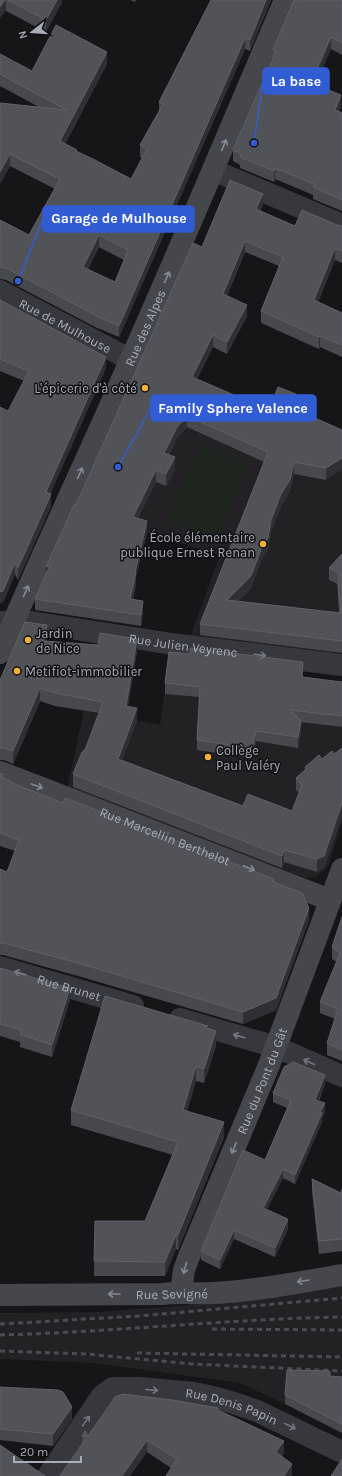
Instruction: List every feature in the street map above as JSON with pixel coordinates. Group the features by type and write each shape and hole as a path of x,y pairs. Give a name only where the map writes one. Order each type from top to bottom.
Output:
{"street":[{"name":"Rue des Alpes","path":"0,653 7,622 131,360 285,0"},
{"path":"213,170 342,225"},
{"name":"Rue de Mulhouse","path":"0,291 131,360"},
{"name":"Rue Julien Veyrenc","path":"7,622 31,622 172,644 342,665"},
{"name":"Rue Marcellin Berthelot","path":"0,772 330,900"},
{"name":"Rue du Pont du Gât","path":"181,1292 184,1270 188,1259 276,1047 342,869"},
{"name":"Rue Brunet","path":"0,967 276,1047 342,1076"},
{"name":"Rue Sevigné","path":"0,1295 163,1294 181,1292 187,1294 215,1293 250,1290 342,1275"},
{"name":"Rue Denis Papin","path":"48,1476 102,1396 113,1388 139,1388 194,1393 234,1402 257,1410 342,1452"}],"shaded area":[{"name":"École élémentaire publique Ernest Renan","path":"183,425 342,441 342,613 338,624 334,653 191,635 220,555 134,529"},
{"path":"200,446 247,466 216,539 169,519"},
{"name":"Collège Paul Valéry","path":"170,656 342,683 342,823 328,867 316,877 305,878 67,789 84,711 160,725"},
{"path":"342,1284 342,1398 287,1379 285,1404 240,1383 94,1363 0,1359 0,1313 100,1312 226,1302"}],"building":[{"path":"0,0 5,0 0,7"},
{"path":"8,0 57,0 46,20"},
{"path":"211,0 266,0 250,40 245,38 119,326 6,268 0,267 0,220 29,235 60,179 10,154 0,172 0,103 67,110 0,74 0,54 32,71 56,25 107,52 60,141 77,150 76,151 131,179 147,149 140,145 163,104 159,102","holes":["99,235 128,250 115,282 83,267"]},
{"path":"294,0 342,0 342,43 331,37 311,83 341,95 335,110 342,113 342,200 313,187 314,184 275,168 274,171 240,157 241,154 233,150 276,51 273,50"},
{"path":"230,180 263,194 256,209 295,226 302,210 342,226 342,251 335,248 314,300 342,313 342,345 320,336 319,337 261,311 283,257 245,241 223,294 247,305 227,342 213,335 192,377 269,410 278,387 296,394 290,407 342,430 342,458 326,468 294,462 290,480 281,494 271,520 268,538 262,547 251,576 227,600 341,613 338,587 339,573 329,568 342,554 342,641 200,624 268,452 187,416 177,427 164,453 175,457 166,474 156,470 133,517 147,521 130,599 143,601 141,615 35,599 50,565 46,567 74,505 76,505 193,243 202,247"},
{"path":"0,300 106,357 46,492 51,494 18,568 15,563 3,591 0,592 0,407 8,411 29,371 0,359"},
{"path":"25,622 47,625 44,641 98,645 100,633 137,639 126,706 137,708 118,759 243,806 248,794 292,811 302,785 296,778 306,769 305,767 319,755 322,759 332,751 334,754 342,748 342,803 324,856 317,859 284,850 282,856 73,774 82,752 85,750 103,702 55,693 40,688 13,751 0,748 0,680"},
{"path":"191,648 303,662 302,677 342,682 342,716 290,710 301,721 298,737 256,731 253,748 197,740 200,687 165,683 169,652 189,654"},
{"path":"0,773 3,774 2,777 17,785 63,803 65,798 274,879 273,882 302,893 309,908 276,998 243,1012 78,963 0,943 0,869 7,872 19,840 0,833"},
{"path":"342,917 342,1050 327,1043 338,1009 320,1002 340,953 332,947"},
{"path":"0,968 70,988 52,1045 20,1034 21,1030 0,1024"},
{"path":"105,996 208,1026 204,1027 216,1031 204,1069 196,1066 183,1110 224,1122 178,1235 176,1235 165,1262 94,1261 95,1221 145,1221 178,1142 71,1110"},
{"path":"293,1062 325,1075 315,1100 325,1103 295,1175 283,1169 263,1208 288,1219 275,1248 234,1230 220,1260 201,1251 243,1150 265,1160 291,1100 273,1093 284,1067"},
{"path":"312,1179 341,1193 342,1189 342,1239 319,1241"},
{"path":"287,1370 330,1371 330,1376 342,1377 342,1424 285,1395"},
{"path":"0,1387 58,1390 63,1392 72,1407 53,1434 0,1429"},
{"path":"123,1394 172,1400 218,1408 218,1410 284,1441 276,1452 292,1464 284,1476 166,1476 177,1459 147,1440 122,1476 60,1476 87,1437 82,1436 85,1431 88,1436 115,1397"},
{"path":"0,1445 45,1476 0,1476"},
{"path":"342,1459 342,1476 331,1476"}],"railway":[{"path":"0,1324 139,1316 342,1298"},
{"path":"0,1335 256,1320 342,1317"},
{"path":"212,1329 342,1330"},
{"path":"0,1351 86,1354 193,1364 342,1371"},
{"path":"137,1353 342,1357"}],"place":[{"name":"La base","path":"254,143"},
{"name":"Garage de Mulhouse","path":"18,281"},
{"name":"L'épicerie d'à côté","path":"145,388"},
{"name":"Family Sphere Valence","path":"118,467"},
{"name":"École élémentaire publique Ernest Renan","path":"263,544"},
{"name":"Jardin de Nice","path":"28,640"},
{"name":"Metifiot-immobilier","path":"17,671"},
{"name":"Collège Paul Valéry","path":"208,757"}]}
